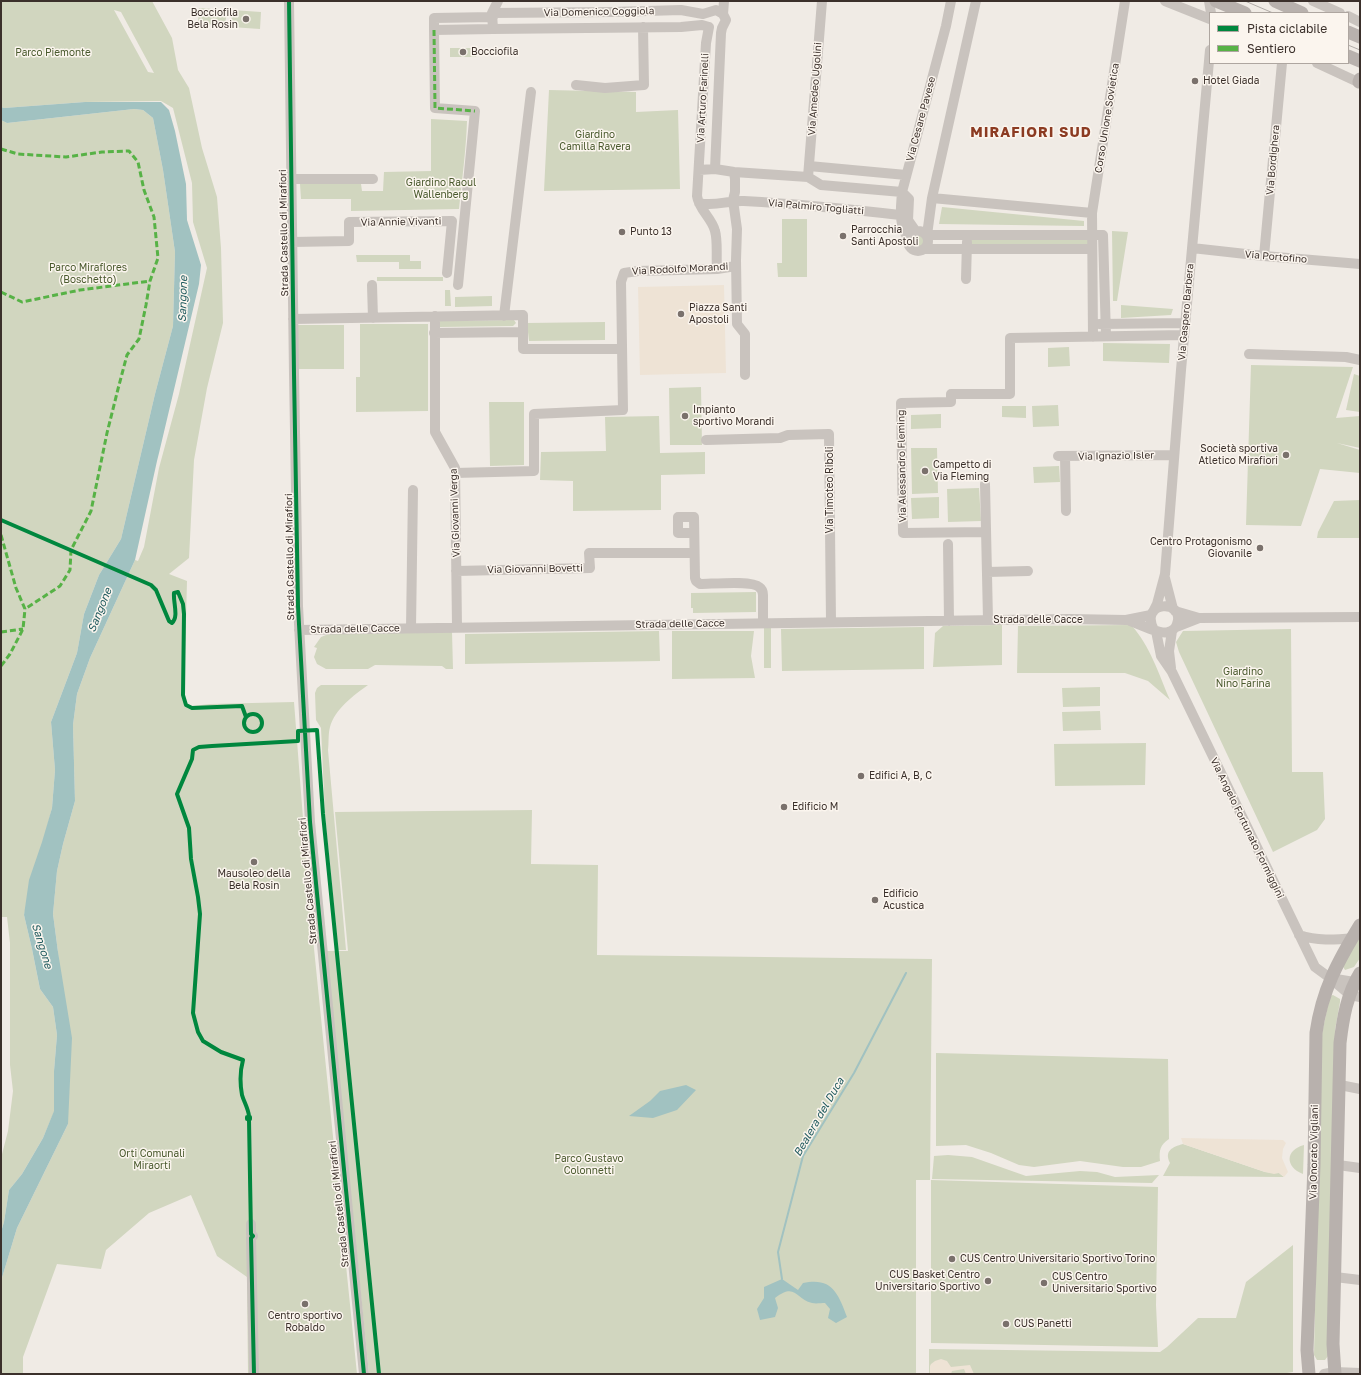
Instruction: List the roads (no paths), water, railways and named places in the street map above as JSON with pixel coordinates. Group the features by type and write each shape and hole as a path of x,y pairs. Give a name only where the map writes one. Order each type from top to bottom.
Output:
{"main road":[{"path":"1216,1 1243,12"},
{"path":"1275,1 1295,9"},
{"path":"1349,32 1360,37"},
{"path":"1349,56 1360,61"},
{"name":"Via Onorato Vigliani","path":"1309,1374 1307,1350 1314,1165 1315,1050 1319,1012 1330,978 1360,925"},
{"path":"1331,1373 1335,1278 1340,1043 1343,1018 1355,996 1358,980"}],"street":[{"name":"Strada Castello di Mirafiori","path":"290,1 293,319 299,633 310,822 364,1374"},
{"path":"493,29 492,15 498,1"},
{"name":"Via Arturo Farinelli","path":"711,1 706,18 707,25 709,27 706,44 697,196 704,212 708,216 716,232 716,269"},
{"name":"Via Arturo Farinelli","path":"715,169 722,28 726,20 723,14 724,1"},
{"name":"Via Amedeo Ugolini","path":"808,177 822,1"},
{"path":"940,1 950,3"},
{"path":"927,235 932,198 976,1"},
{"name":"Corso Unione Sovietica","path":"1092,235 1092,212 1125,1"},
{"path":"1165,1 1209,19"},
{"path":"1209,1 1211,12"},
{"path":"1313,1 1338,12"},
{"name":"Via Cesare Pavese","path":"911,234 905,233 900,215 902,192 946,26 950,3"},
{"name":"Via Domenico Coggiola","path":"709,12 702,14 681,10 434,18 434,30 680,27 702,25 709,27"},
{"path":"709,12 716,10 723,14"},
{"path":"1349,16 1360,22"},
{"path":"576,85 605,88 644,85 643,27"},
{"path":"709,27 714,30 722,28"},
{"path":"434,30 435,108 476,111 458,286"},
{"name":"Via Gaspero Barbera","path":"1152,613 1158,604 1165,574 1173,455 1209,61"},
{"name":"Via Bordighera","path":"1264,256 1282,64"},
{"path":"1319,64 1360,82"},
{"path":"504,316 531,92"},
{"path":"810,166 906,175"},
{"path":"699,170 715,169 734,172 808,177 821,185 902,192 909,199 908,220 911,234 908,245 912,249 918,251 925,249 967,248 1092,249"},
{"path":"734,172 735,192 733,200 737,229 737,324 745,334 745,376"},
{"name":"Strada Castello di Mirafiori","path":"292,179 373,179"},
{"path":"932,198 1092,212"},
{"path":"699,202 708,205 733,200"},
{"name":"Via Palmiro Togliatti","path":"733,200 807,205 900,215"},
{"name":"Via Annie Vivanti","path":"292,242 349,241 349,222 452,221 447,273"},
{"path":"911,234 923,231 927,235 929,240 925,249"},
{"path":"927,235 967,234 1104,236 1106,336"},
{"path":"966,279 967,234"},
{"path":"1092,235 1093,337 1184,335"},
{"name":"Via Portofino","path":"1192,248 1360,264"},
{"name":"Via Rodolfo Morandi","path":"622,349 621,282 624,273 638,271 716,269 736,266"},
{"path":"372,285 372,318"},
{"path":"293,319 523,315 523,348 622,349 623,410 534,414 534,471 455,472"},
{"path":"435,316 434,333 523,332"},
{"path":"1093,325 1185,322"},
{"name":"Via Giovanni Verga","path":"434,333 435,432 454,464 455,472 457,627"},
{"name":"Via Alessandro Fleming","path":"986,532 903,533 901,403 951,402 950,394 1010,394 1010,338 1093,337"},
{"path":"1249,354 1346,357 1360,360"},
{"name":"Via Timoteo Riboli","path":"706,440 780,438 788,435 829,434 831,622"},
{"name":"Via Ignazio Isler","path":"1066,511 1062,456 1173,455"},
{"path":"985,484 988,620"},
{"name":"Strada delle Cacce","path":"411,628 413,490"},
{"path":"694,533 695,578 698,583 748,583 760,587 763,595 764,623"},
{"path":"948,544 950,621"},
{"name":"Via Giovanni Bovetti","path":"456,571 590,568 589,553 694,552"},
{"path":"987,572 1028,571"},
{"name":"Via Gaspero Barbera","path":"1165,574 1169,595 1174,610"},
{"name":"Strada delle Cacce","path":"299,633 312,629 324,632 348,628 988,620 1126,620 1152,613 1159,607 1163,606 1199,618 1360,618"},
{"path":"1174,610 1178,619 1174,629"},
{"path":"1152,613 1151,623 1155,630"},
{"name":"Strada delle Cacce","path":"1126,620 1164,633 1199,618"},
{"name":"Via Angelo Fortunato Formiggini","path":"1172,672 1169,650 1174,629"},
{"name":"Via Angelo Fortunato Formiggini","path":"1155,630 1161,656 1172,672 1315,967 1355,996"},
{"path":"1299,935 1315,939 1332,940 1352,938"},
{"path":"1330,978 1358,980"},
{"path":"1340,1085 1360,1089"},
{"path":"1338,1165 1360,1168"},
{"path":"251,1232 254,1374"},
{"path":"1335,1278 1360,1280"},
{"path":"1331,1373 1356,1374"}],"water":[{"name":"Sangone","path":"85,102 161,102 169,110 186,184 187,220 201,265 199,284 135,560 90,658 77,694 73,725 75,801 57,871 53,914 72,1038 68,1124 17,1228 1,1281 1,1232 9,1190 22,1174 43,1138 54,1111 54,1071 57,1035 53,1007 40,989 24,915 29,880 52,808 55,770 51,722 77,653 84,614 99,575 121,539 155,394 173,326 175,252 163,170 153,118 143,110 134,109 7,123 1,120 1,107"},
{"path":"686,1085 696,1090 677,1110 653,1118 629,1116 650,1101 660,1091"},
{"path":"782,1279 798,1290 803,1283 821,1282 827,1285 837,1294 847,1317 836,1323 828,1318 830,1309 825,1303 812,1303 806,1301 791,1291 787,1291 775,1298 778,1308 775,1317 760,1320 757,1309 764,1298 764,1287"}],"waterway":[{"name":"Bealera del Duca","path":"782,1279 778,1252 803,1156 854,1073 906,973"}],"tram line":[{"path":"1245,1 1271,12"},
{"path":"1349,45 1360,50"}],"place":[{"name":"Bocciofila Bela Rosin","path":"246,19"},
{"name":"Bocciofila","path":"463,52"},
{"name":"Hotel Giada","path":"1195,81"},
{"name":"Punto 13","path":"622,232"},
{"name":"Parrocchia Santi Apostoli","path":"843,236"},
{"name":"Piazza Santi Apostoli","path":"681,314"},
{"name":"Impianto sportivo Morandi","path":"685,416"},
{"name":"Società sportiva Atletico Mirafiori","path":"1286,455"},
{"name":"Campetto di Via Fleming","path":"925,471"},
{"name":"Centro Protagonismo Giovanile","path":"1260,548"},
{"name":"Edifici A, B, C","path":"861,776"},
{"name":"Edificio M","path":"784,807"},
{"name":"Mausoleo della Bela Rosin","path":"254,862"},
{"name":"Edificio Acustica","path":"875,900"},
{"name":"CUS Centro Universitario Sportivo Torino","path":"952,1259"},
{"name":"CUS Basket Centro Universitario Sportivo","path":"988,1281"},
{"name":"CUS Centro Universitario Sportivo","path":"1044,1283"},
{"name":"Centro sportivo Robaldo","path":"305,1304"},
{"name":"CUS Panetti","path":"1006,1324"}],"district":[{"name":"MIRAFIORI SUD","path":"1031,133"}],"park label":[{"name":"Parco Piemonte","path":"53,53"},
{"name":"Giardino Camilla Ravera","path":"595,140"},
{"name":"Giardino Raoul Wallenberg","path":"441,188"},
{"name":"Parco Miraflores (Boschetto)","path":"88,274"},
{"name":"Giardino Nino Farina","path":"1243,678"},
{"name":"Orti Comunali Miraorti","path":"152,1160"},
{"name":"Parco Gustavo Colonnetti","path":"589,1164"}]}
